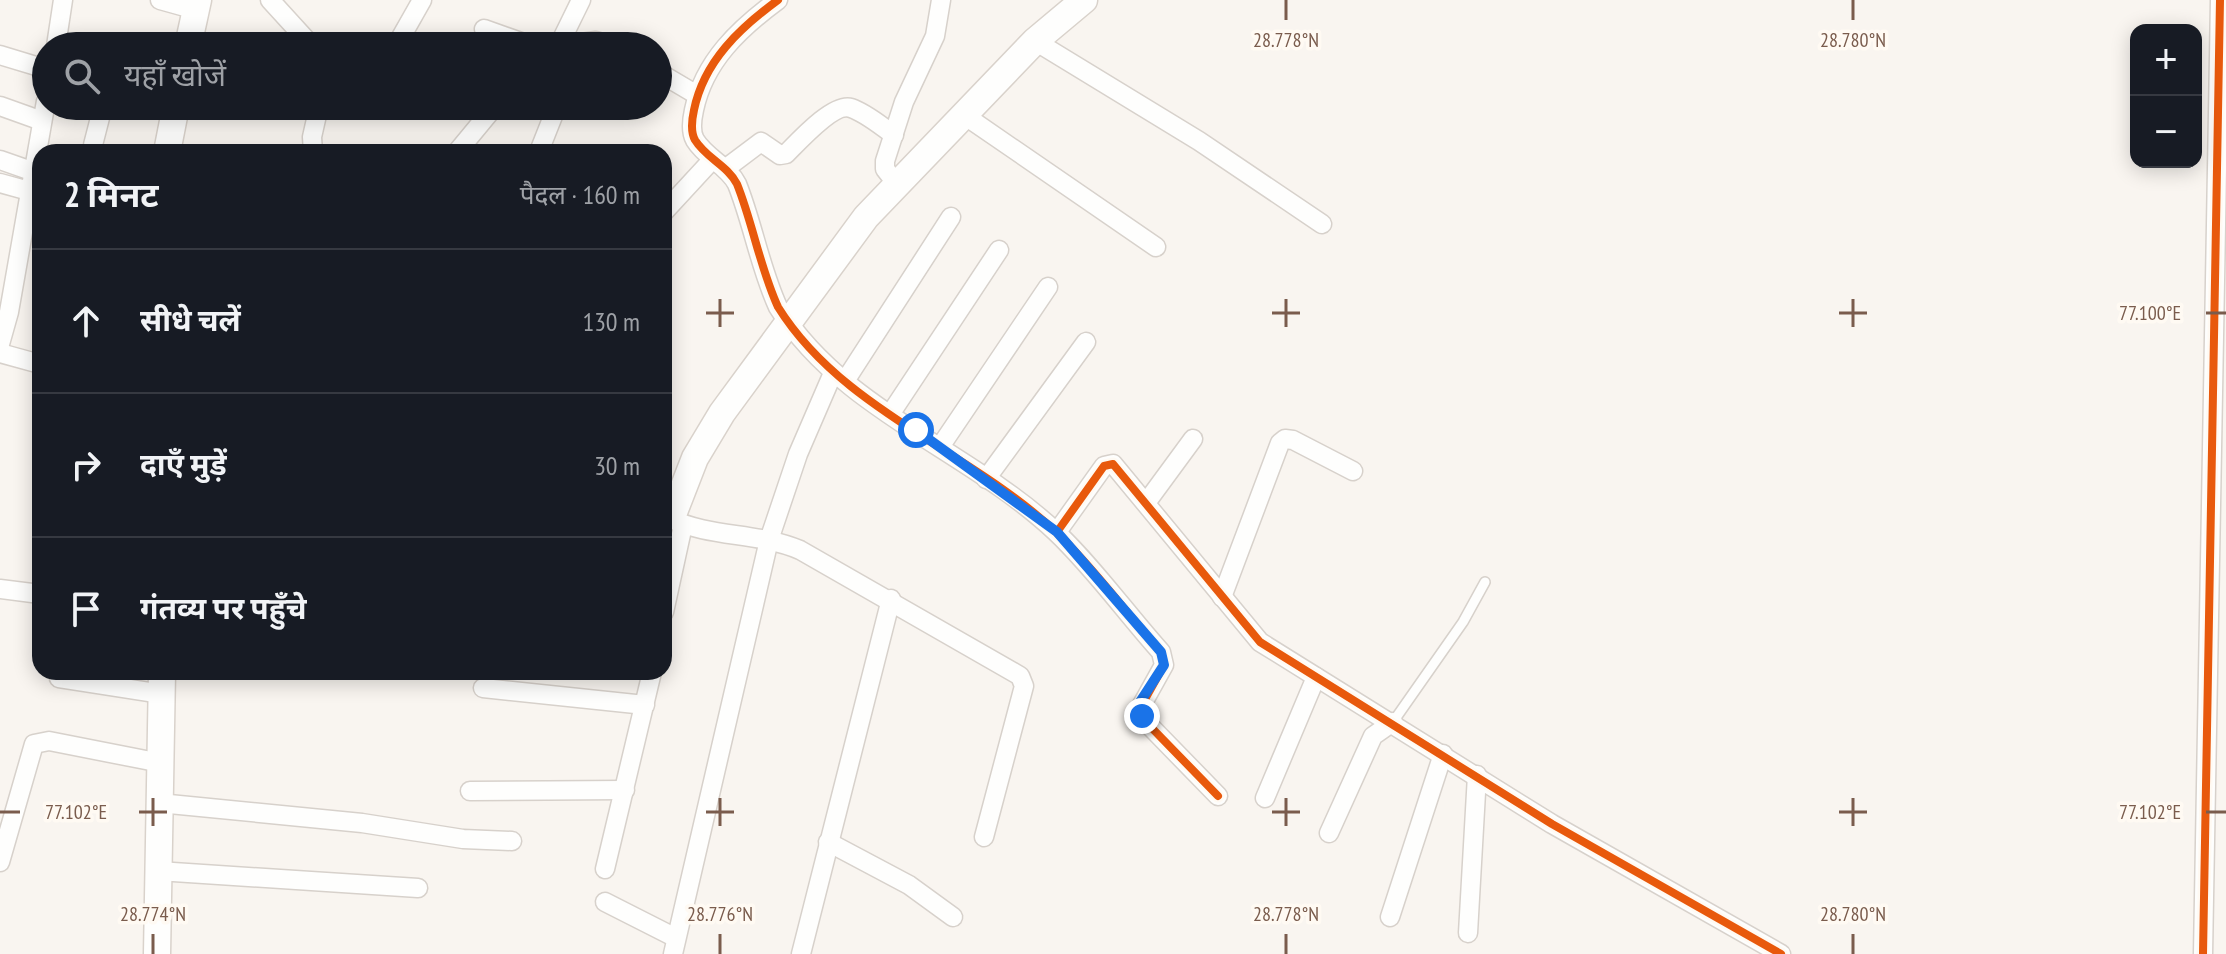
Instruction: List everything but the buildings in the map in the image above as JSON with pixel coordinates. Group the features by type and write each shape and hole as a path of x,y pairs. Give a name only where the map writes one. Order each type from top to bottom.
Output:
{"street":[{"path":"58,32 63,0"},
{"path":"160,0 197,5 191,32"},
{"path":"270,0 299,32"},
{"path":"404,32 422,0"},
{"path":"566,32 581,0"},
{"path":"778,0 738,31 714,62 697,95 691,130 695,140 739,190 772,295 789,325 839,377 1057,532 1161,652 1164,665 1139,710 1145,721 1218,796"},
{"path":"896,183 884,165 904,102 935,36 941,0"},
{"path":"984,837 1024,680 891,599 800,550 769,540 672,521 704,441 763,353 789,325 866,217 1035,41 1084,0"},
{"path":"2203,954 2220,0"},
{"path":"484,29 492,32"},
{"path":"1035,41 1199,141 1322,224"},
{"path":"0,55 32,65"},
{"path":"672,80 697,95"},
{"path":"0,106 32,117"},
{"path":"672,205 718,164 761,142 780,155 786,154 821,120 842,107 852,108 894,135"},
{"path":"964,115 1156,247"},
{"path":"91,144 98,120"},
{"path":"169,144 173,120"},
{"path":"312,144 316,120"},
{"path":"464,144 483,120"},
{"path":"542,144 551,120"},
{"path":"39,144 42,121"},
{"path":"0,160 32,172"},
{"path":"0,183 29,191"},
{"path":"0,344 9,312 32,183"},
{"path":"605,902 674,946 714,788 769,540 798,454 839,377 951,217"},
{"path":"891,413 999,250"},
{"path":"940,447 1048,287"},
{"path":"986,479 1086,342"},
{"path":"0,353 32,362"},
{"path":"1146,503 1193,439"},
{"path":"1222,597 1280,443 1285,439 1293,440 1353,471"},
{"path":"1057,532 1109,463 1117,468 1260,642 1393,722 1552,824 1781,954"},
{"path":"0,589 32,593"},
{"path":"801,954 891,599"},
{"path":"1265,798 1316,677"},
{"path":"100,680 162,683 157,954"},
{"path":"605,869 650,680"},
{"path":"483,688 645,705"},
{"path":"1329,833 1369,744 1379,731 1393,722"},
{"path":"0,862 34,744 49,741 161,763"},
{"path":"1390,917 1443,754"},
{"path":"1468,933 1477,775"},
{"path":"470,791 625,790"},
{"path":"159,803 362,823 463,839 512,841"},
{"path":"828,842 909,885 953,917"},
{"path":"158,871 418,888"}],"lane":[{"path":"1393,722 1463,622 1485,582"}],"cycle path":[{"path":"778,0 737,34 715,61 699,92 692,125 693,136 700,146 737,184 778,307 805,343 836,374 871,402 1022,503 1084,560 1161,652 1164,665 1139,710 1145,721 1218,796"},
{"path":"2203,954 2220,0"},
{"path":"1057,532 1104,466 1113,464 1260,642 1552,824 1781,954"}],"route":[{"path":"916,430 1057,532 1161,652 1164,665 1140,702 1142,716"}]}
